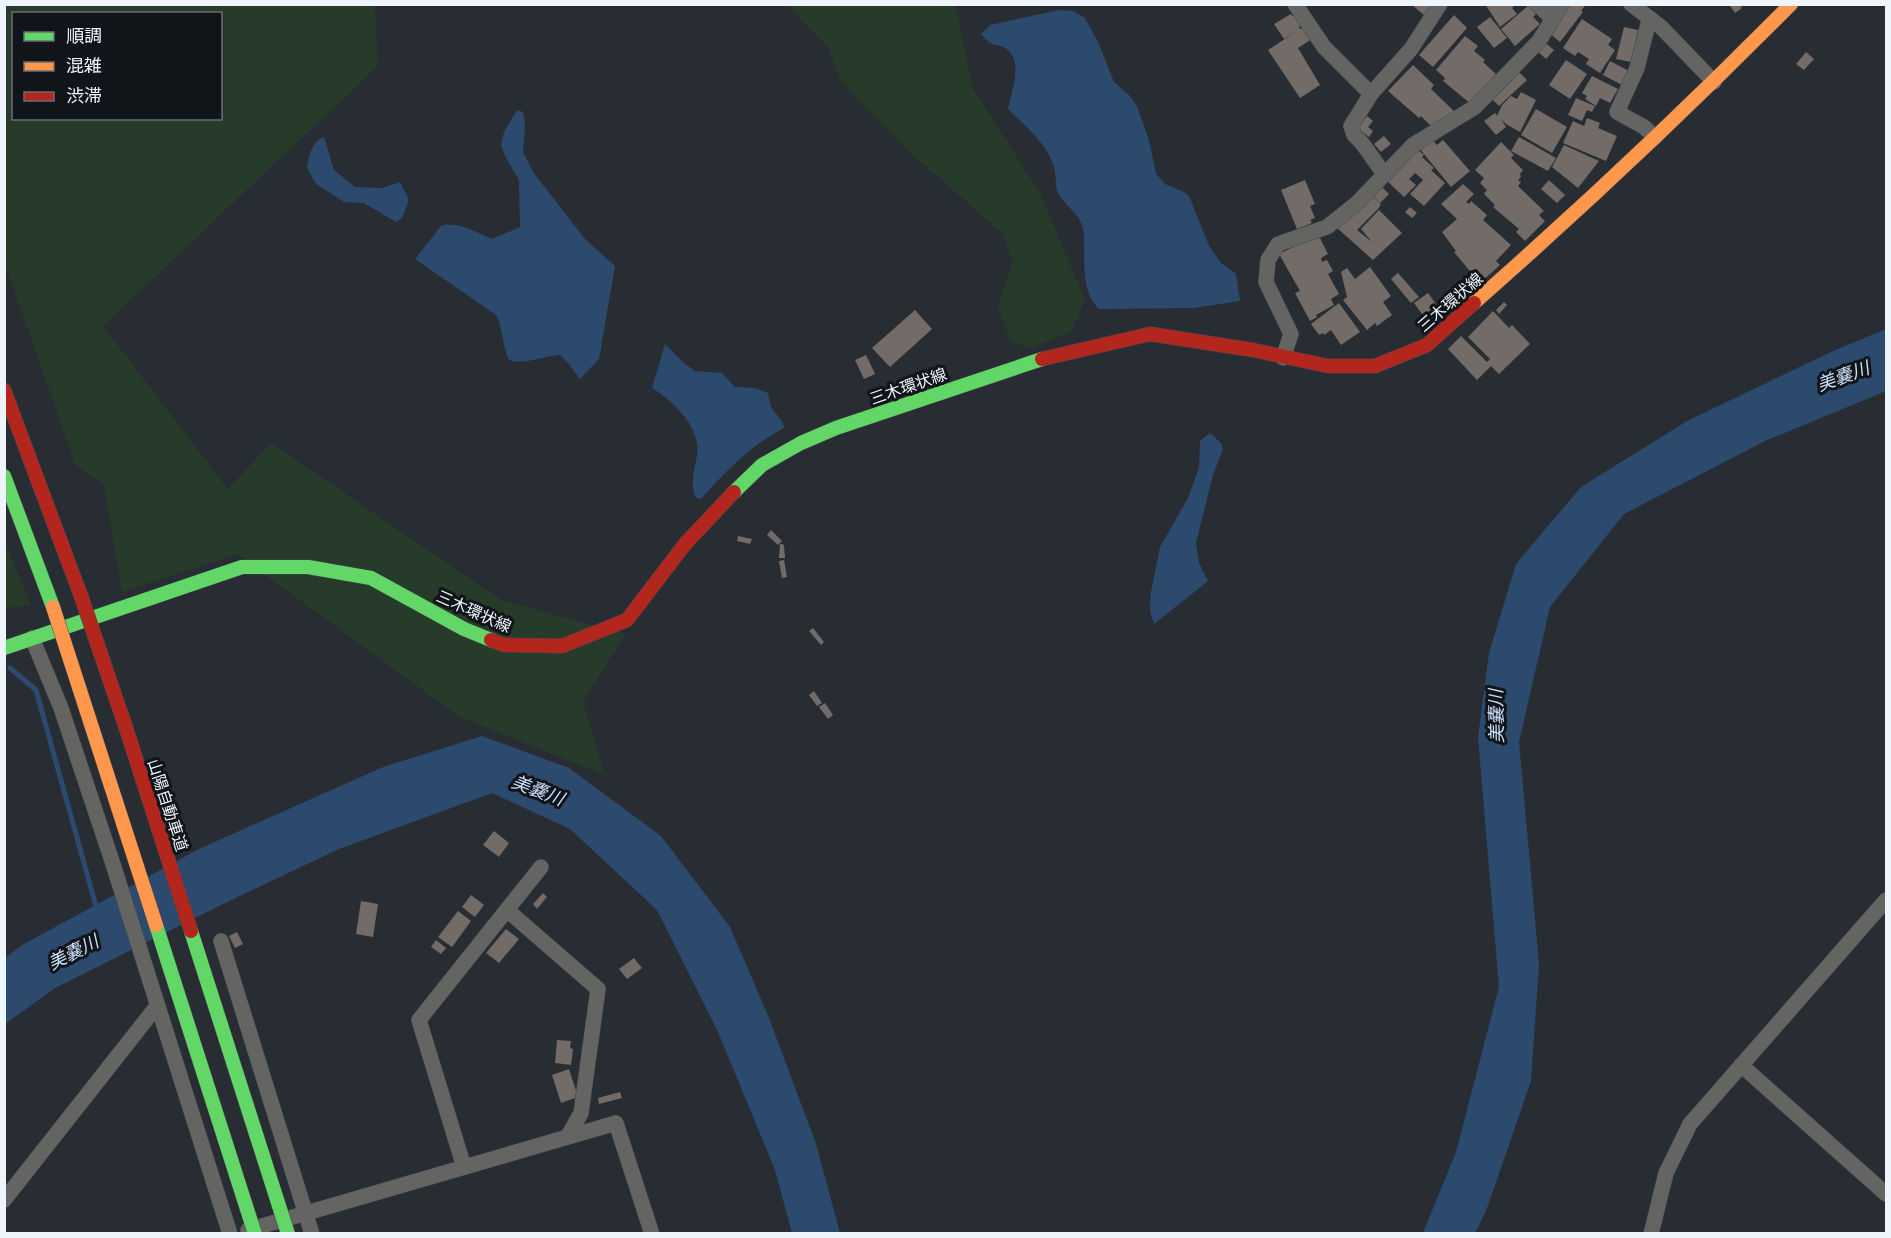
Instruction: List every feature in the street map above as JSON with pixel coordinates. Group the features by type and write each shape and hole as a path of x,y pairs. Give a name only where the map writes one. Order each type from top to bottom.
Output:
{"main road":[{"name":"三木環状線","path":"4,648 242,567 308,567 371,578 464,628 504,645 562,646 627,620 685,544 728,497 762,465 836,428 1050,356 1150,334 1253,350 1328,366 1375,366 1427,345 1546,240 1714,82 1791,4"},
{"name":"山陽自動車道","path":"4,390 81,596 131,743 288,1233"},
{"path":"4,476 53,607 98,742 255,1233"}],"street":[{"path":"1295,4 1324,47 1371,94"},
{"path":"1384,174 1354,135 1351,126 1371,94 1411,50 1440,4"},
{"path":"1538,4 1553,18"},
{"path":"1283,358 1291,334 1266,282 1268,260 1278,244 1327,227 1356,204 1413,145 1475,107 1539,41 1562,4"},
{"path":"1637,6 1661,27 1714,82"},
{"path":"1651,20 1637,68 1617,112 1644,127 1655,137"},
{"path":"32,638 61,708 231,1233"},
{"path":"464,1167 419,1020 541,867"},
{"path":"1651,1233 1666,1173 1690,1124 1887,900"},
{"path":"507,910 598,989 581,1113 568,1136"},
{"path":"221,941 312,1233"},
{"path":"4,1200 157,1006"},
{"path":"1740,1065 1887,1194"},
{"path":"236,1233 616,1123 652,1233"}],"green space":[{"path":"5,5 375,5 378,66 103,326 228,489 271,443 501,600 625,634 583,702 605,775 458,716 237,554 122,592 104,485 75,464 5,264"},
{"path":"788,5 955,5 973,89 1040,193 1085,300 1071,332 1030,348 1011,341 997,307 1013,261 1002,233 914,156 841,81 828,48"},
{"path":"5,543 31,605 5,608"}],"water":[{"path":"1059,10 1073,11 1085,18 1099,44 1114,82 1129,95 1137,106 1149,140 1156,174 1165,184 1189,196 1209,246 1221,263 1236,274 1240,301 1193,308 1099,309 1092,301 1086,281 1081,223 1057,191 1055,170 1046,150 1035,135 1008,109 1015,78 1015,62 1008,50 992,44 981,34 990,25"},
{"path":"517,110 523,112 525,125 523,152 533,172 585,239 615,266 599,359 580,379 560,355 528,361 509,360 496,315 415,259 441,226 460,226 492,239 520,227 519,180 501,144 504,132"},
{"path":"324,137 334,170 355,187 382,188 400,182 409,200 402,218 396,222 364,203 344,202 316,184 307,168 313,146"},
{"name":"美嚢川","path":"1886,329 1886,391 1765,441 1624,514 1550,607 1519,742 1539,964 1531,1081 1486,1211 1475,1233 1423,1233 1456,1152 1499,987 1478,737 1489,653 1516,564 1581,487 1687,421 1833,351"},
{"path":"665,344 695,371 722,373 735,387 755,388 768,393 771,407 783,423 784,428 739,460 701,499 695,497 693,486 697,455 695,435 677,408 652,388"},
{"path":"1210,433 1221,443 1223,449 1213,475 1196,543 1199,563 1208,581 1154,624 1150,611 1151,592 1160,547 1188,498 1199,468 1200,441"},
{"name":"美嚢川","path":"482,736 569,768 661,836 730,927 769,1018 816,1144 840,1233 792,1233 775,1170 718,1032 657,910 570,829 492,793 339,849 223,904 55,988 5,1024 5,958 22,945 199,849 383,767"}],"building":[{"path":"1411,4 1432,4 1424,15"},
{"path":"1485,4 1516,4 1512,8 1517,14 1500,27"},
{"path":"1568,4 1586,4 1581,11 1583,12 1560,42 1548,32"},
{"path":"1729,4 1739,4 1742,8 1735,13"},
{"path":"1529,5 1536,14 1533,17 1540,24 1515,46 1501,29"},
{"path":"1295,13 1302,25 1300,29 1304,27 1312,39 1298,48 1320,85 1300,98 1268,50 1297,31 1284,39 1274,24"},
{"path":"1454,15 1467,28 1433,67 1419,55"},
{"path":"1490,17 1507,38 1494,48 1477,27"},
{"path":"1582,19 1612,39 1608,45 1615,50 1600,73 1586,64 1589,59 1578,52 1575,56 1563,48"},
{"path":"1624,27 1638,30 1631,62 1616,59"},
{"path":"1465,36 1478,46 1474,51 1496,74 1471,104 1443,81 1445,78 1436,70"},
{"path":"1543,41 1554,50 1546,59 1536,50"},
{"path":"1806,52 1814,59 1804,70 1796,64"},
{"path":"1566,60 1587,74 1570,99 1549,85"},
{"path":"1610,61 1629,71 1622,85 1603,75"},
{"path":"1413,65 1434,85 1431,89 1455,112 1433,128 1388,91"},
{"path":"1517,70 1527,80 1499,106 1490,97"},
{"path":"1592,76 1618,89 1610,103 1600,98 1596,106 1585,99 1587,96 1582,93"},
{"path":"1521,92 1536,100 1520,132 1501,119 1506,127 1496,135 1484,121 1495,113 1497,116 1502,105 1511,96 1517,99"},
{"path":"1576,98 1595,106 1592,112 1587,110 1582,121 1568,115"},
{"path":"1536,109 1567,127 1552,153 1521,135"},
{"path":"1367,116 1373,121 1368,127 1373,131 1369,137 1357,128"},
{"path":"1587,118 1600,123 1598,128 1617,136 1606,161 1563,143 1573,121 1584,126"},
{"path":"1384,136 1391,144 1381,152 1374,144"},
{"path":"1519,137 1556,158 1548,171 1511,151"},
{"path":"1431,138 1437,145 1443,140 1470,171 1451,187 1419,148"},
{"path":"1501,142 1514,155 1511,158 1523,170 1518,186 1544,211 1539,215 1545,221 1525,241 1516,232 1519,229 1493,207 1495,205 1484,194 1487,190 1480,183 1484,178 1475,170"},
{"path":"1564,145 1599,161 1578,188 1552,167"},
{"path":"1416,148 1434,168 1431,170 1445,183 1424,206 1410,194 1423,180 1415,173 1409,179 1416,185 1404,197 1387,181"},
{"path":"1305,180 1315,204 1310,206 1315,218 1310,220 1312,223 1297,229 1281,190"},
{"path":"1549,180 1565,195 1557,203 1541,189"},
{"path":"1463,184 1474,194 1466,202 1469,204 1471,201 1487,215 1483,220 1511,245 1496,261 1500,265 1480,283 1454,252 1456,251 1442,232 1457,219 1441,204"},
{"path":"1381,186 1389,194 1380,203 1372,195"},
{"path":"1371,195 1381,204 1357,230 1372,242 1361,229 1379,210 1402,233 1373,260 1336,227"},
{"path":"1410,207 1417,213 1412,218 1405,212"},
{"path":"1315,236 1317,239 1320,238 1328,254 1321,258 1322,262 1327,260 1333,271 1328,274 1339,294 1331,299 1334,305 1310,321 1295,293 1300,291 1279,254"},
{"path":"1370,267 1391,296 1383,302 1392,315 1377,326 1375,323 1367,330 1343,300 1347,297 1341,272 1347,268 1355,279"},
{"path":"1398,273 1419,297 1411,303 1391,279"},
{"path":"1428,293 1441,311 1427,321 1414,303"},
{"path":"1504,302 1507,305 1499,314 1496,310"},
{"path":"1339,303 1360,332 1341,345 1331,330 1324,335 1323,333 1319,335 1311,324"},
{"path":"915,310 932,329 890,367 872,348"},
{"path":"1493,311 1509,328 1512,325 1530,344 1499,374 1491,366 1477,380 1448,349 1461,336 1487,362 1490,359 1468,337"},
{"path":"866,355 875,374 864,379 855,360"},
{"path":"771,530 782,541 778,545 767,535"},
{"path":"738,536 752,539 750,544 737,541"},
{"path":"780,544 784,546 785,558 779,558"},
{"path":"784,560 787,577 782,578 779,561"},
{"path":"813,628 824,642 821,645 809,631"},
{"path":"814,691 822,703 817,706 809,695"},
{"path":"825,703 833,715 828,719 819,707"},
{"path":"494,831 509,843 499,857 483,845"},
{"path":"543,893 547,897 537,909 533,904"},
{"path":"471,895 484,905 475,917 462,907"},
{"path":"361,901 378,904 373,937 356,934"},
{"path":"458,911 471,921 452,947 438,937"},
{"path":"506,929 519,939 499,963 486,953"},
{"path":"237,932 243,944 235,948 229,936"},
{"path":"436,940 446,948 441,954 431,947"},
{"path":"634,958 642,968 627,979 619,969"},
{"path":"557,1040 571,1041 570,1048 573,1049 571,1065 555,1063"},
{"path":"569,1069 578,1097 561,1103 552,1075"},
{"path":"620,1092 622,1098 599,1104 598,1098"}],"waterway":[{"path":"10,668 36,690 97,910"}],"traffic: fast":[{"path":"734,492 762,465 801,443 836,428 1042,359"},
{"path":"4,476 53,607"},
{"path":"4,648 242,567 308,567 371,578 464,629 491,640"},
{"path":"156,925 255,1234"},
{"path":"191,931 288,1234"}],"traffic: slow":[{"path":"1474,303 1635,156 1791,4"},
{"path":"53,607 156,925"}],"traffic: jam":[{"path":"1042,359 1150,334 1253,350 1328,366 1375,366 1427,345 1474,303"},
{"path":"4,390 81,596"},
{"path":"491,640 504,645 562,646 627,620 685,544 734,492"},
{"path":"81,596 191,931"}]}
